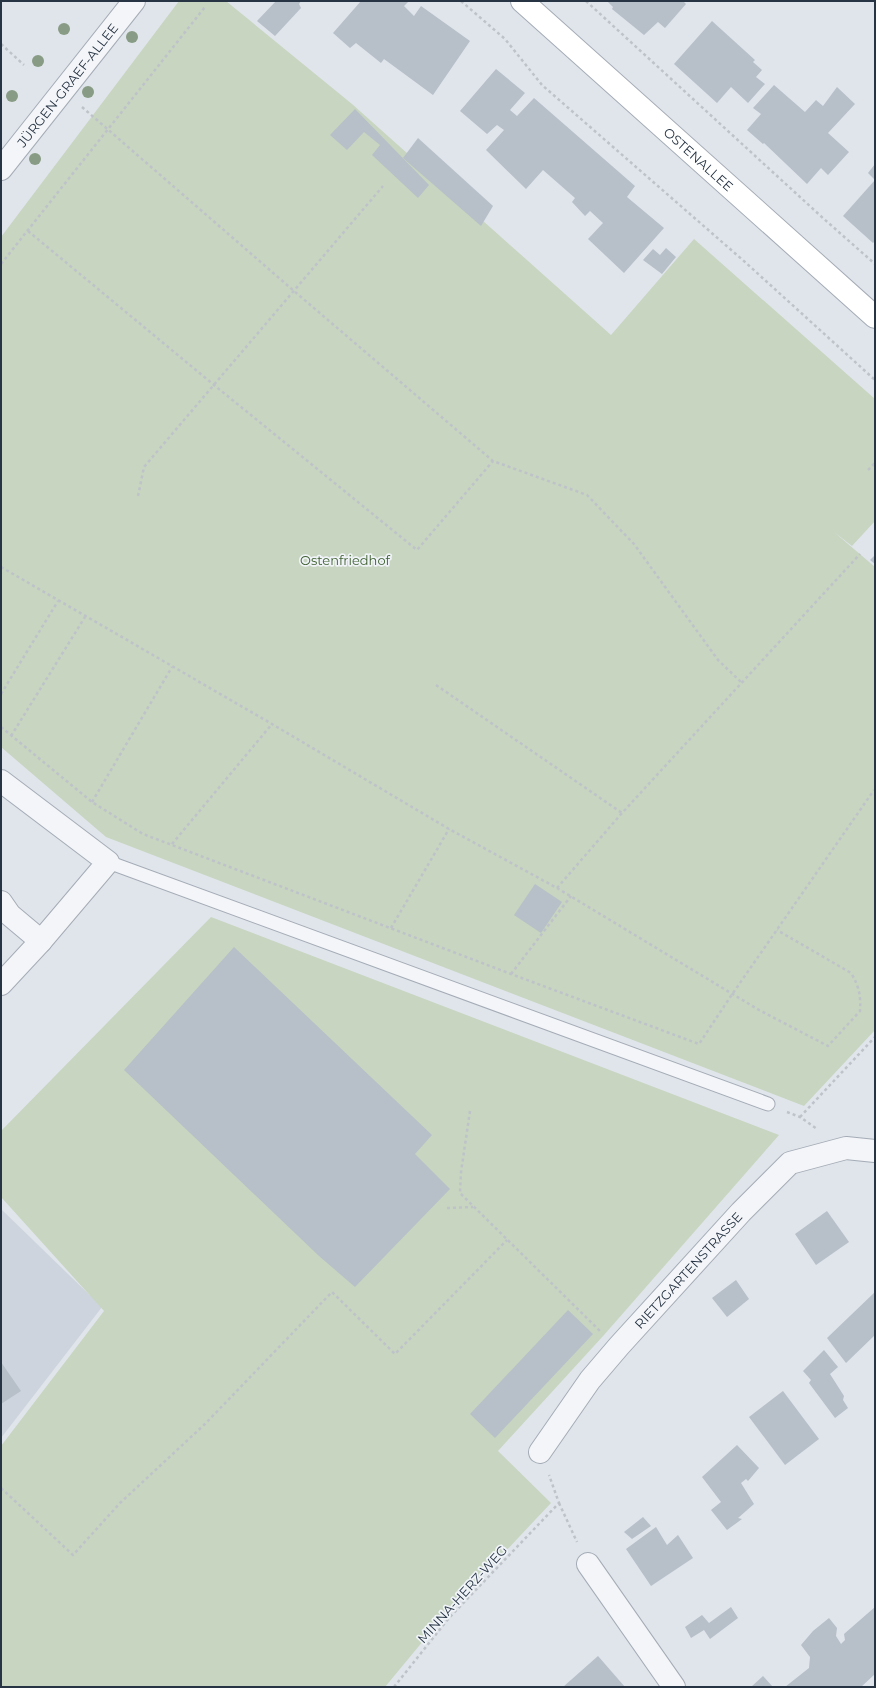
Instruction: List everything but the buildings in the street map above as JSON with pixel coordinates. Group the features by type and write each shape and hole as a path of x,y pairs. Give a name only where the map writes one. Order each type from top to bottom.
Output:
{"main road":[{"name":"OSTENALLEE","path":"522,1 875,317"}],"street":[{"name":"JÜRGEN-GRAEF-ALLEE","path":"1,169 134,1"},
{"path":"1,781 108,862 42,941 1,984"},
{"path":"1,902 10,915 42,941"},
{"name":"RIETZGARTENSTRASSE","path":"540,1452 590,1380 619,1346 741,1212 790,1163 846,1148 875,1151"},
{"path":"588,1564 674,1687"}],"lane":[{"path":"108,862 768,1104"}],"path":[{"path":"461,1 505,39 542,85 745,262 875,380"},
{"path":"586,1 875,264"},
{"path":"1,264 107,128 205,7"},
{"path":"1,44 24,65"},
{"path":"63,90 294,291 493,461 587,495 634,544 718,660 742,683"},
{"path":"138,496 144,467 383,186"},
{"path":"28,231 417,550 493,461"},
{"path":"868,470 875,463"},
{"path":"557,888 622,813 860,554"},
{"path":"1,567 272,724 449,829 571,896 759,1010 828,1046 860,1011 861,998 858,984 851,973 777,930"},
{"path":"1,694 58,601"},
{"path":"11,736 85,617"},
{"path":"92,802 172,666"},
{"path":"436,685 622,813"},
{"path":"172,844 272,724"},
{"path":"1,727 92,802 143,834 699,1044 874,790"},
{"path":"391,928 449,829"},
{"path":"511,974 571,896"},
{"path":"800,1117 875,1037"},
{"path":"768,1104 800,1117 846,1148"},
{"path":"470,1111 461,1172 460,1194 604,1335 619,1346"},
{"path":"447,1208 474,1207"},
{"path":"1,1488 73,1555 120,1503 205,1424 332,1292 394,1354 507,1240"},
{"path":"540,1452 559,1503 588,1564"},
{"name":"MINNA-HERZ-WEG","path":"394,1687 449,1618 559,1503"}],"shaded area":[{"path":"1,1209 102,1307 1,1438"}],"green space":[{"name":"Ostenfriedhof","path":"179,1 226,1 352,104 611,335 694,239 875,399 875,521 852,546 834,532 875,567 875,1030 804,1106 106,837 1,747 1,237"},
{"path":"211,917 779,1135 604,1335 498,1451 551,1503 438,1623 385,1687 1,1687 1,1446 104,1311 1,1197 1,1131"}]}
